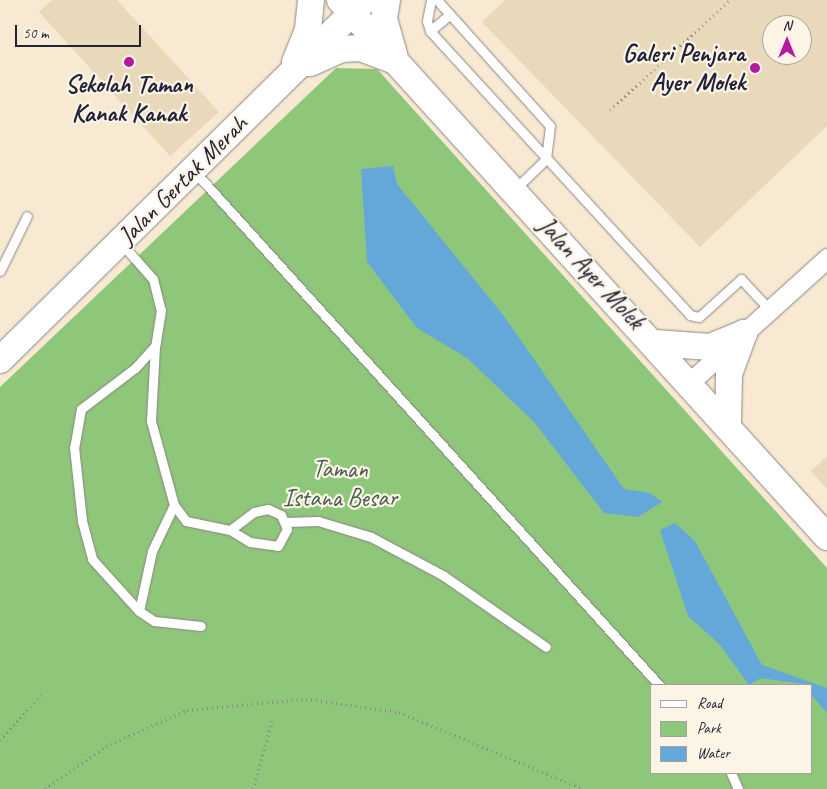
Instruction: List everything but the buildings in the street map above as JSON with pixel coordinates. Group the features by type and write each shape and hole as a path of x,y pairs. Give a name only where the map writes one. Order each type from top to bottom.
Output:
{"main road":[{"path":"291,72 308,30 311,0"},
{"path":"387,0 384,19 396,61"},
{"name":"Jalan Gertak Merah","path":"0,360 194,171 291,72 352,4"},
{"name":"Jalan Ayer Molek","path":"352,4 396,61 728,423 827,537"},
{"path":"291,72 341,48 361,48 396,61"},
{"path":"655,343 710,347 744,333"},
{"path":"728,423 729,374 744,333"}],"street":[{"path":"690,382 827,258"}],"lane":[{"path":"431,0 426,21 430,32 690,315 699,317 741,279 770,310"},
{"path":"437,0 550,126 546,159 514,190"},
{"path":"430,32 450,14"},
{"path":"194,171 658,684"},
{"path":"0,271 27,216"},
{"path":"120,242 156,288 161,310 155,346 151,421 174,505 186,521 230,530 250,542 278,546 286,536 286,522 275,511 260,509 230,530"},
{"path":"155,346 135,368 81,408 74,447 82,521 92,559 140,611 154,621 201,626"},
{"path":"140,611 152,551 174,505"},
{"path":"286,522 318,521 371,537 444,576 546,648"},
{"path":"731,774 738,789"}],"path":[{"path":"610,110 730,0"},
{"path":"0,740 43,693"},
{"path":"45,789 106,746 187,710 306,699 399,712 583,789"},
{"path":"253,789 273,718"}],"shaded area":[{"name":"Sekolah Taman Kanak Kanak","path":"52,0 117,0 219,112 170,156 39,12"},
{"path":"505,0 827,0 827,126 700,247 482,22"},
{"path":"827,456 827,489 811,471"}],"green space":[{"name":"Taman Istana Besar","path":"336,68 377,69 827,568 827,789 0,789 0,387"}],"water":[{"path":"393,166 397,184 504,316 624,489 650,493 662,502 638,517 604,513 534,422 467,358 417,328 367,262 361,169"},
{"path":"675,523 695,541 762,665 827,688 827,713 812,696 812,684 761,678 748,684 720,645 688,616 660,530"}],"place":[{"name":"Sekolah Taman Kanak Kanak","path":"129,62"},
{"name":"Galeri Penjara Ayer Molek","path":"755,68"}]}
